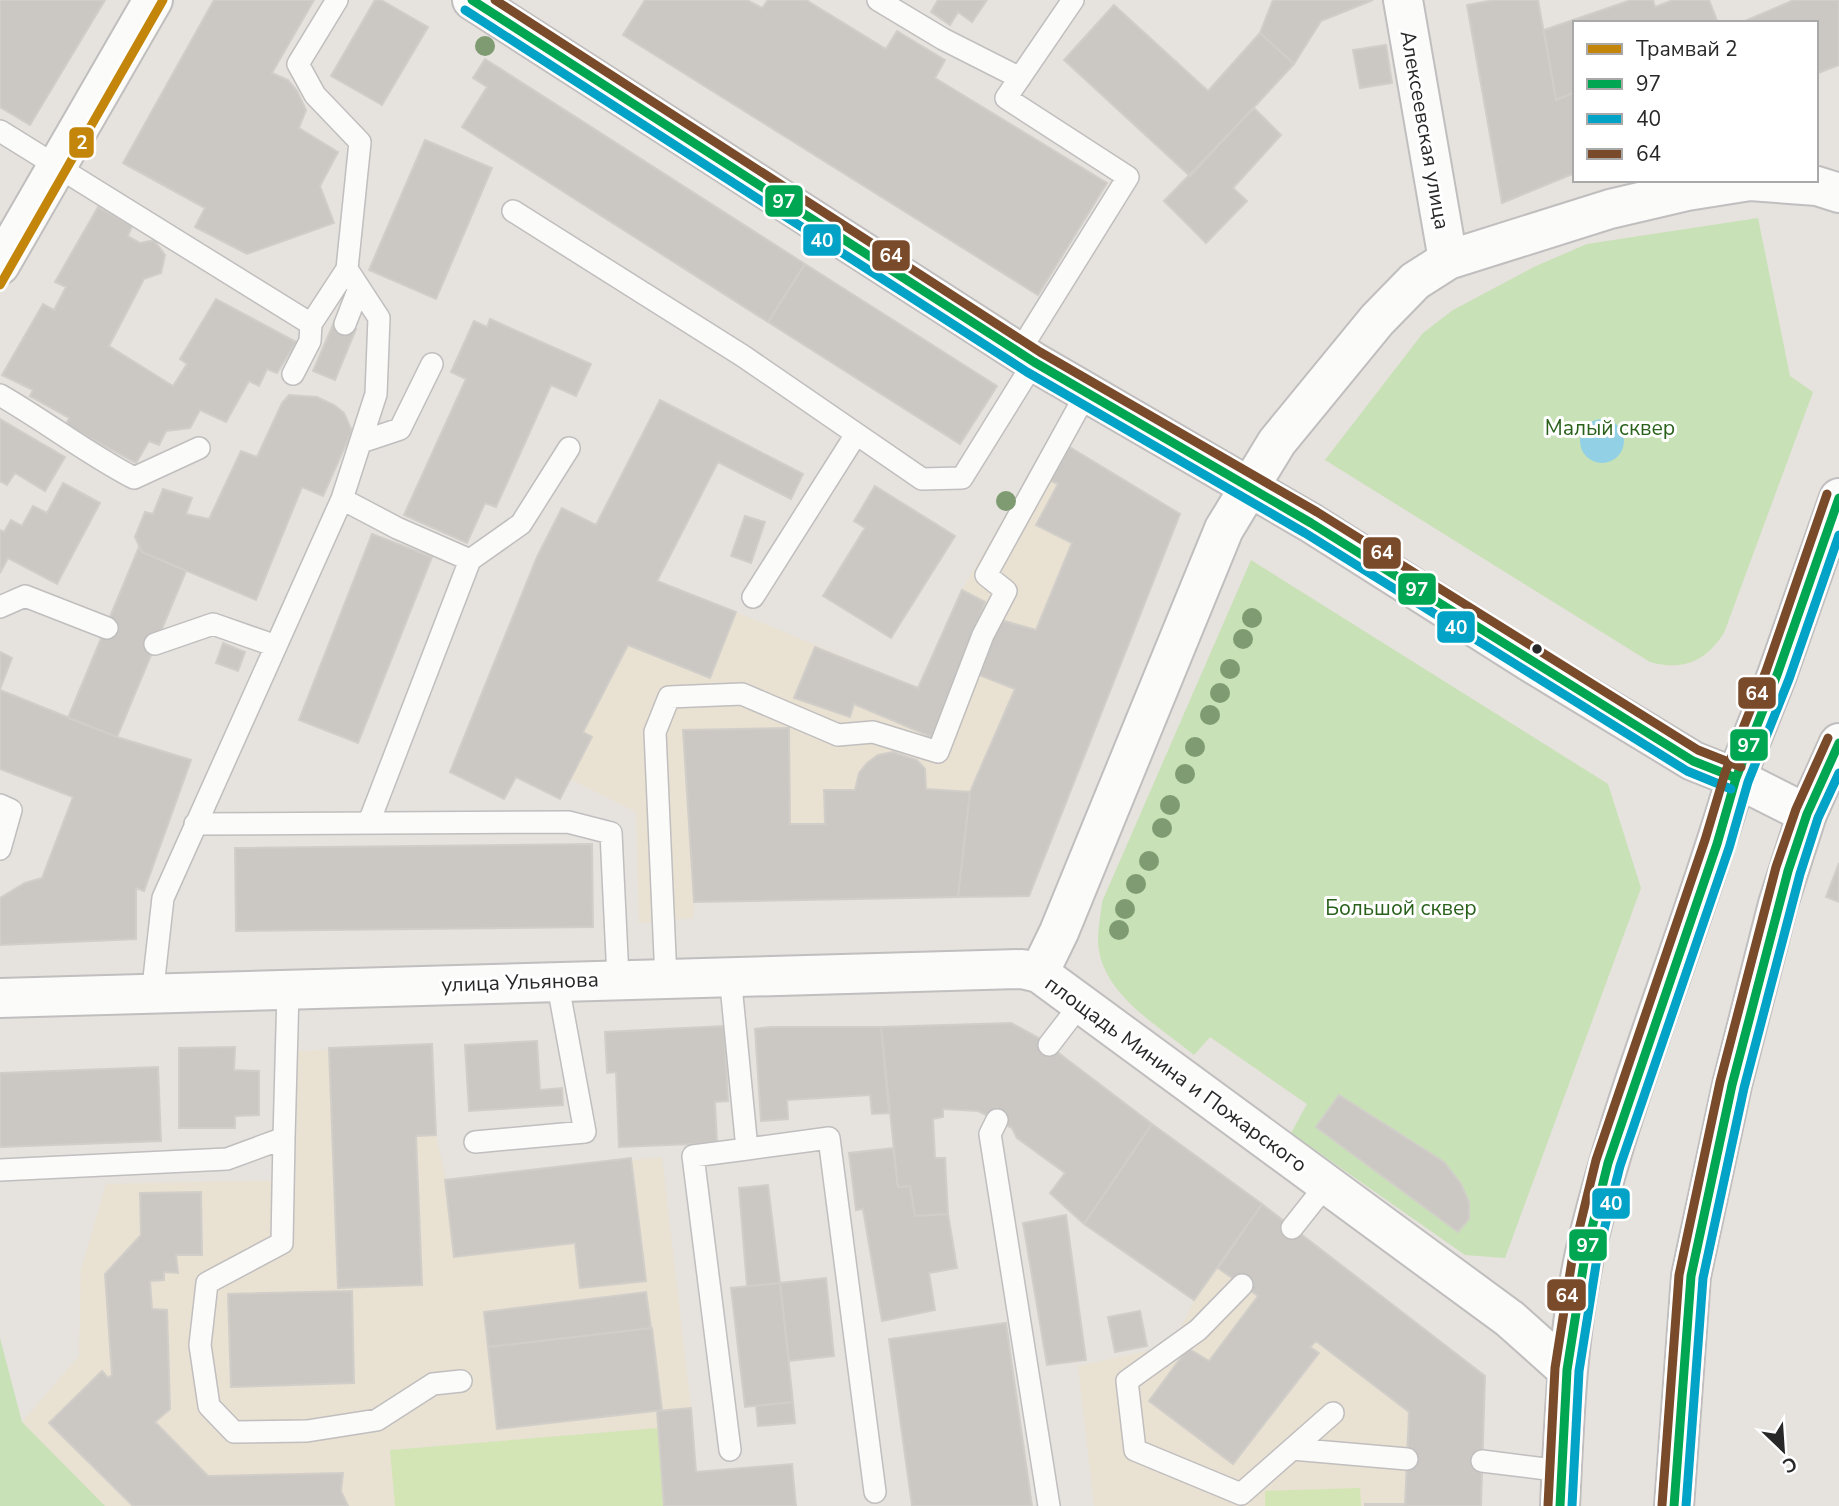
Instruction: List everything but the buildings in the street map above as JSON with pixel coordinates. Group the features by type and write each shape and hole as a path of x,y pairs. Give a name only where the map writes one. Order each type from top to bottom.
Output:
{"street":[{"path":"0,265 153,0"},
{"path":"472,0 1027,357 1250,487 1693,761 1736,778 1808,814"},
{"name":"Алексеевская улица","path":"1403,0 1448,260"},
{"name":"площадь Минина и Пожарского","path":"1567,1370 1510,1319 1079,1006 1038,973 1059,932 1224,529 1277,442 1377,320 1415,281 1448,260 1611,209 1688,191 1744,182"},
{"name":"площадь Минина и Пожарского","path":"1763,182 1817,186 1839,193"},
{"path":"1561,1489 1567,1370 1585,1256 1608,1163 1713,857 1736,778 1777,676 1838,501"},
{"path":"1838,501 1839,549"},
{"path":"1674,1506 1691,1276 1735,1072 1778,904 1808,814 1839,743"},
{"name":"улица Ульянова","path":"0,998 152,996 730,975 1022,969 1038,973"}],"lane":[{"path":"293,374 310,341 311,324 347,269 360,142 314,95 298,64 337,0"},
{"path":"878,0 943,39 1020,78"},
{"path":"513,211 743,356 855,436 922,479 962,478 1128,177 1006,98 1073,0"},
{"path":"0,131 311,324"},
{"path":"152,996 163,898 342,499 376,394 379,318 347,269"},
{"path":"345,324 359,288"},
{"path":"361,442 400,429 432,364"},
{"path":"666,979 655,732 669,697 742,694 838,735 873,732 938,752 983,635 1006,591 986,575 1087,392"},
{"path":"0,396 37,416 84,452 134,478 199,448"},
{"path":"753,597 855,436"},
{"path":"369,822 470,560 521,524 569,448"},
{"path":"342,499 397,528 470,560"},
{"path":"0,607 25,596 107,628"},
{"path":"155,645 213,624 276,646"},
{"path":"0,805 11,810 0,849"},
{"path":"195,824 568,822 611,833 618,978"},
{"path":"730,975 747,1149"},
{"path":"475,1142 585,1132 557,980"},
{"path":"288,991 282,1243 206,1283 200,1345 209,1406 234,1432 307,1431 377,1420 433,1384 461,1381"},
{"path":"1048,1045 1079,1006"},
{"path":"997,1120 990,1134 1049,1506"},
{"path":"0,1170 227,1159 284,1138"},
{"path":"730,1450 694,1156 829,1138 875,1492"},
{"path":"1292,1228 1326,1185"},
{"path":"1242,1285 1198,1330 1127,1381 1135,1450 1241,1494 1333,1413"},
{"path":"1292,1449 1407,1459"},
{"path":"1482,1461 1561,1489"}],"shaded area":[{"path":"1051,436 1180,514 1029,896 694,902 693,918 639,923 636,812 570,779 592,737 583,732 628,645 710,678 736,612 918,688 962,590"},
{"path":"432,1044 436,1135 446,1180 662,1157 691,1408 657,1411 658,1428 390,1450 395,1506 105,1506 22,1422 79,1356 81,1269 106,1184 296,1180 298,1051"},
{"path":"1262,1204 1292,1228 1481,1506 1094,1506 1078,1366 1173,1345 1194,1300"}],"green space":[{"name":"Малый сквер","path":"1758,218 1790,376 1813,392 1724,633 1701,657 1692,662 1673,665 1650,662 1325,460 1423,333 1453,310 1536,266 1587,244"},
{"name":"Большой сквер","path":"1251,560 1608,784 1641,888 1505,1258 1465,1255 1291,1133 1307,1104 1210,1037 1194,1055 1119,992 1101,959 1098,940 1102,902"},
{"path":"0,1338 22,1422 105,1506 0,1506"},
{"path":"658,1428 664,1506 395,1506 390,1450"},
{"path":"1360,1488 1361,1506 1265,1506 1265,1491"}],"water":[{"path":"1602,419 1617,426 1624,441 1617,456 1602,463 1587,456 1580,441 1587,426"}],"tram line":[{"name":"2","path":"0,285 163,0"}],"transit line":[{"name":"97","path":"472,0 1034,362 1311,523 1693,761 1736,778"},
{"name":"64","path":"495,0 1040,352 1317,512 1698,750 1741,767"},
{"name":"40","path":"465,10 1027,372 1305,533 1687,771 1731,789"},
{"name":"64","path":"1548,1505 1555,1368 1573,1254 1596,1160 1705,840 1725,773 1766,671 1827,494"},
{"name":"97","path":"1560,1506 1567,1370 1585,1256 1608,1163 1717,844 1736,778 1777,675 1839,498"},
{"name":"40","path":"1572,1506 1579,1371 1597,1258 1620,1166 1729,848 1748,782 1789,679 1839,535"},
{"name":"64","path":"1662,1505 1679,1275 1720,1082 1776,867 1796,809 1828,738"},
{"name":"97","path":"1674,1506 1691,1276 1732,1085 1788,871 1807,814 1839,743"},
{"name":"40","path":"1686,1506 1703,1278 1744,1088 1800,874 1818,818 1839,773"}]}
